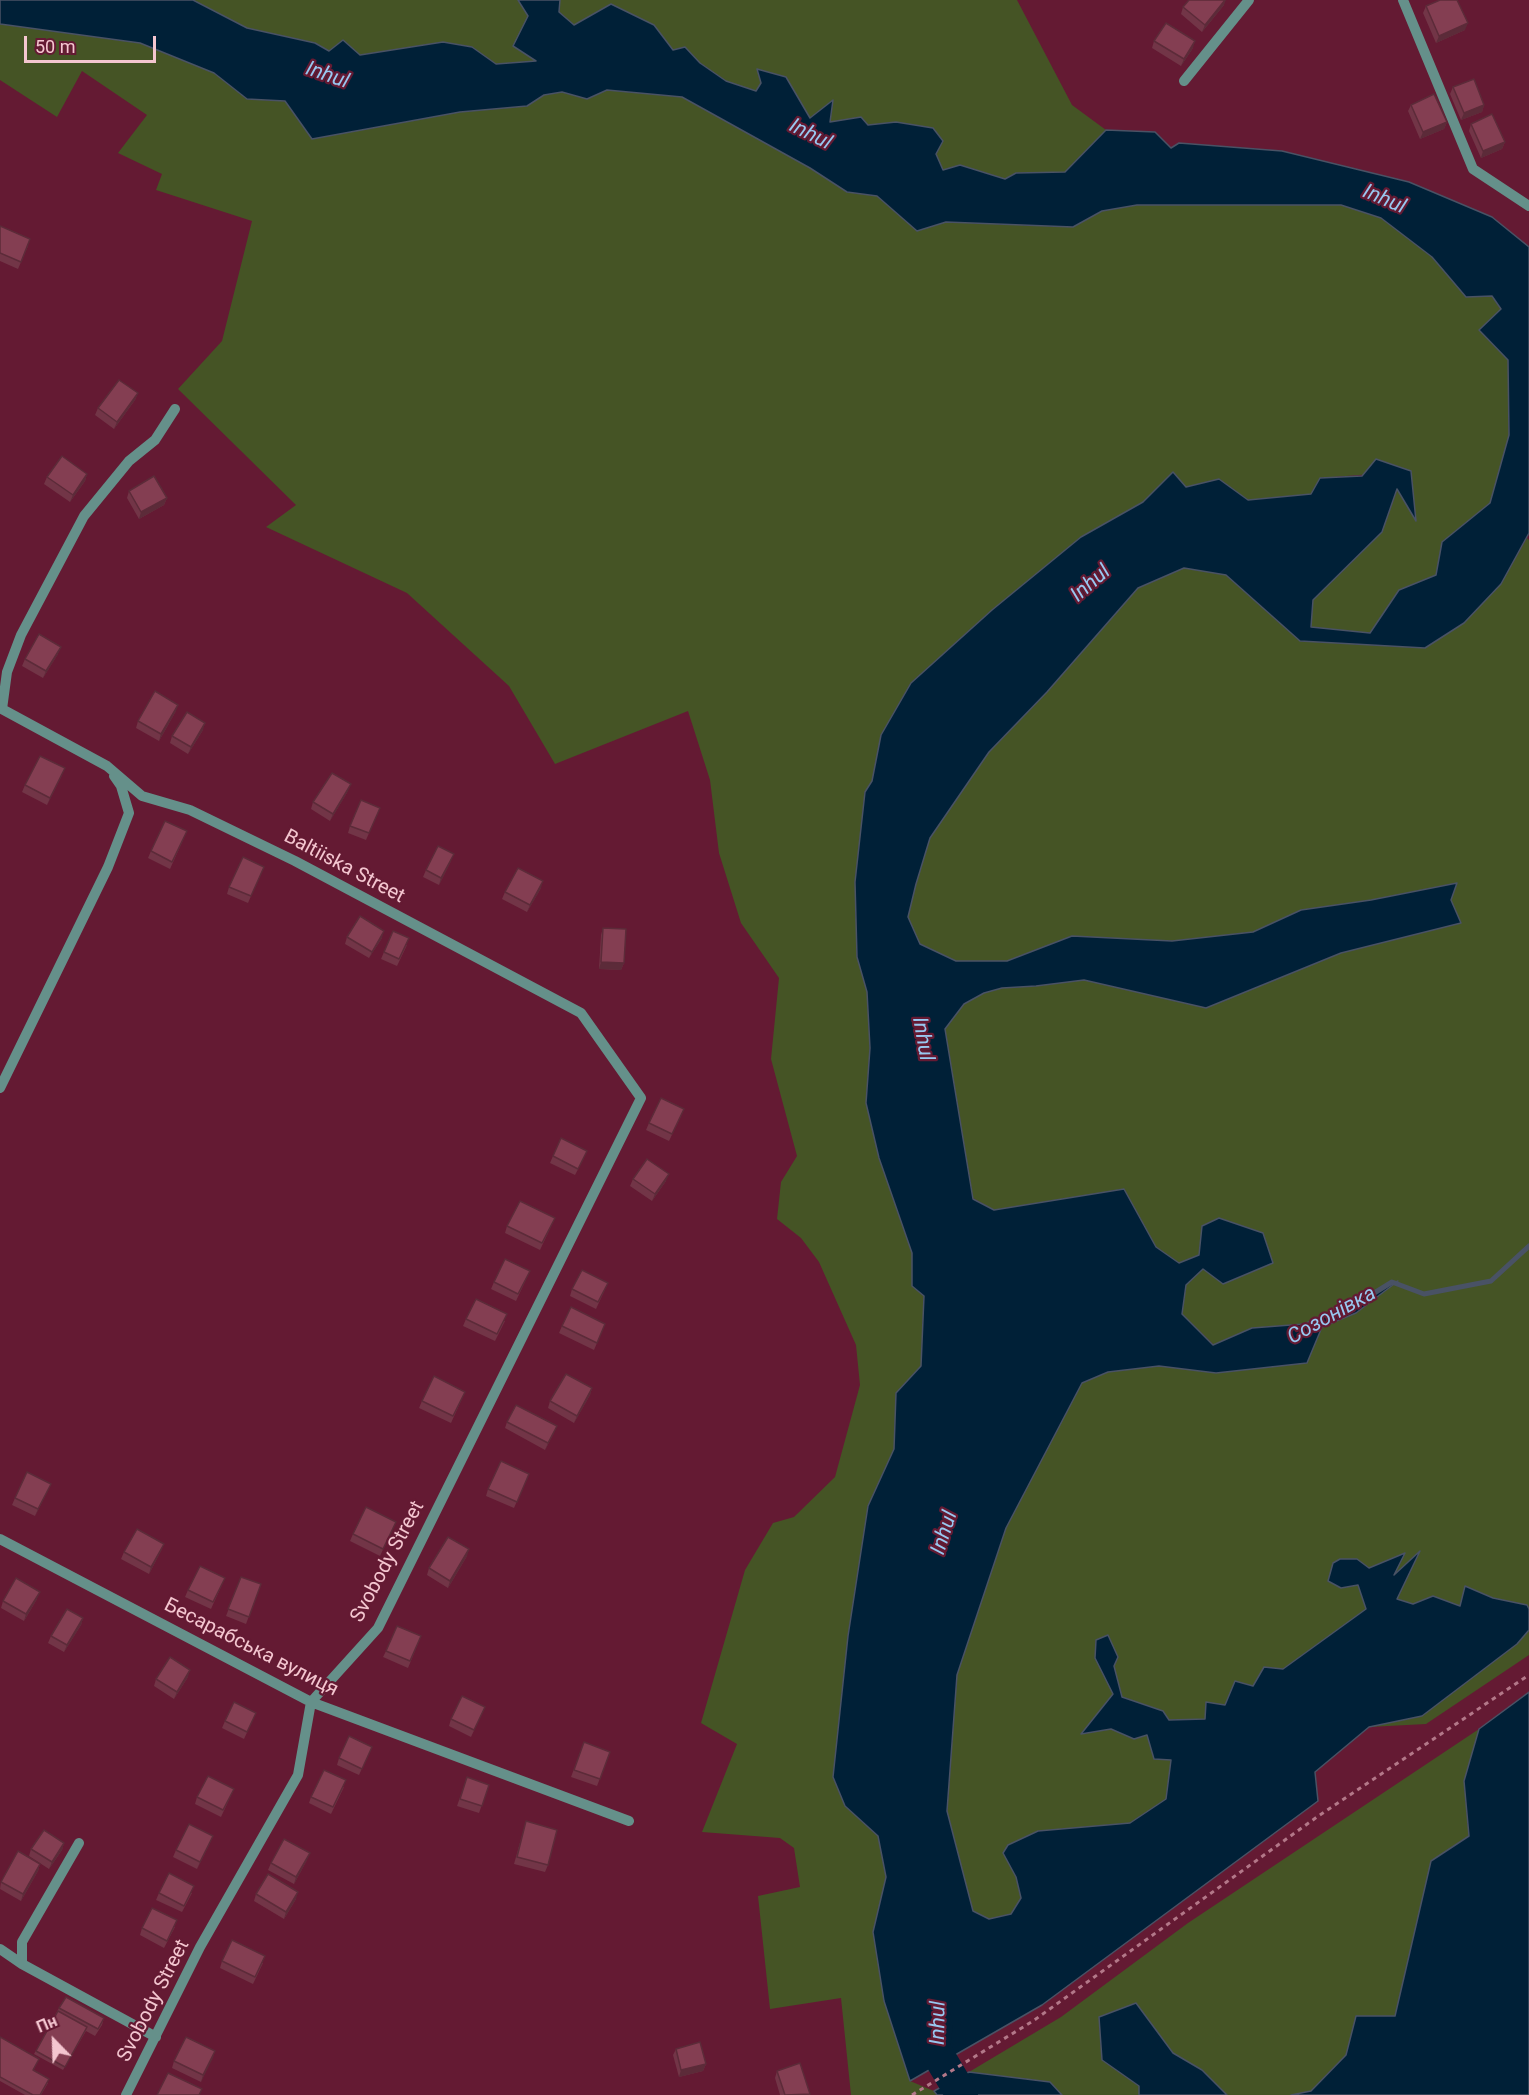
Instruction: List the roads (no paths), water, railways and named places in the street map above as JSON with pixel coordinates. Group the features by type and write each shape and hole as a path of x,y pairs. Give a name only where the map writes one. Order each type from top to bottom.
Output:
{"street":[{"path":"1184,81 1249,0"},
{"path":"1403,0 1473,169 1529,206"},
{"path":"1,709 7,672 21,634 84,516 129,461 155,440 175,409"},
{"name":"Baltiiska Street","path":"1,709 107,766 142,796 190,810 295,861 581,1013 641,1098"},
{"path":"0,1088 108,867 129,813 121,786 107,766"},
{"name":"Svobody Street","path":"126,2095 200,1947 298,1775 311,1702 378,1628 641,1098"},
{"name":"Бесарабська вулиця","path":"0,1539 311,1702 628,1821"},
{"path":"22,1964 21,1942 79,1843"},
{"path":"0,1949 22,1964 156,2037"}],"water":[{"path":"0,0 193,0 247,28 315,43 329,51 343,40 360,55 443,42 472,47 496,64 536,61 513,46 528,16 518,0 560,0 559,12 574,25 611,4 654,25 673,50 685,47 700,63 726,81 756,91 761,83 757,69 786,77 810,118 833,100 830,122 861,117 868,125 896,122 933,128 943,141 936,154 943,170 960,165 1005,179 1016,173 1065,172 1106,130 1155,132 1171,148 1179,143 1282,151 1409,182 1492,217 1529,247 1529,533 1501,584 1464,623 1425,648 1300,641 1226,575 1184,568 1138,588 1047,692 989,752 930,838 908,917 920,944 956,961 1007,961 1072,936 1172,941 1253,932 1301,910 1371,900 1457,883 1451,900 1461,923 1341,953 1206,1008 1084,980 1002,988 984,993 964,1004 945,1029 973,1199 994,1210 1124,1189 1156,1247 1179,1263 1199,1255 1202,1226 1219,1218 1263,1233 1273,1263 1223,1284 1203,1269 1186,1285 1182,1314 1213,1345 1252,1328 1304,1324 1398,1281 1356,1313 1322,1327 1307,1363 1216,1373 1159,1366 1108,1372 1082,1383 1006,1528 957,1675 947,1811 973,1911 989,1919 1011,1914 1021,1898 1016,1877 1003,1853 1008,1845 1038,1831 1130,1823 1166,1799 1171,1760 1154,1759 1147,1735 1134,1739 1111,1729 1081,1734 1113,1694 1095,1658 1096,1640 1108,1635 1118,1657 1114,1666 1122,1697 1163,1711 1169,1720 1205,1719 1206,1702 1225,1705 1235,1681 1253,1686 1264,1667 1283,1669 1366,1609 1358,1585 1341,1588 1328,1581 1333,1563 1340,1559 1357,1559 1369,1568 1405,1553 1394,1575 1420,1551 1397,1599 1413,1604 1433,1596 1460,1606 1465,1586 1493,1598 1527,1605 1529,1630 1517,1644 1422,1716 1369,1727 1315,1772 1318,1801 1042,2005 910,2081 884,2001 873,1932 886,1877 878,1836 845,1806 833,1777 848,1636 868,1506 894,1449 896,1393 921,1366 924,1296 912,1286 912,1253 879,1158 866,1103 870,1048 867,992 857,957 855,882 865,792 872,781 881,735 911,683 992,610 1081,537 1143,502 1173,472 1186,487 1219,479 1248,500 1311,494 1320,478 1362,476 1376,459 1411,471 1416,521 1397,489 1382,532 1313,600 1311,627 1370,633 1399,590 1436,575 1442,542 1490,503 1509,435 1508,360 1479,330 1501,309 1492,296 1466,297 1432,257 1381,218 1341,205 1137,205 1102,211 1073,227 946,222 917,231 877,196 847,192 810,168 682,97 607,90 587,99 562,92 544,95 527,106 460,112 312,139 285,101 247,99 214,73 140,43 0,24"},
{"path":"1529,1692 1529,2095 1291,2095 1311,2091 1346,2055 1356,2016 1395,2016 1431,1861 1469,1836 1464,1781 1479,1729"},
{"path":"1136,2003 1173,2053 1202,2070 1227,2095 1139,2095 1139,2086 1102,2060 1099,2017"},
{"path":"969,2072 1050,2082 1062,2095 937,2095 934,2091"}],"waterway":[{"name":"Созонівка","path":"1371,1295 1392,1282 1424,1294 1491,1281 1529,1246"},
{"name":"Inhul","path":"937,2023 934,2048 962,2095"}]}
